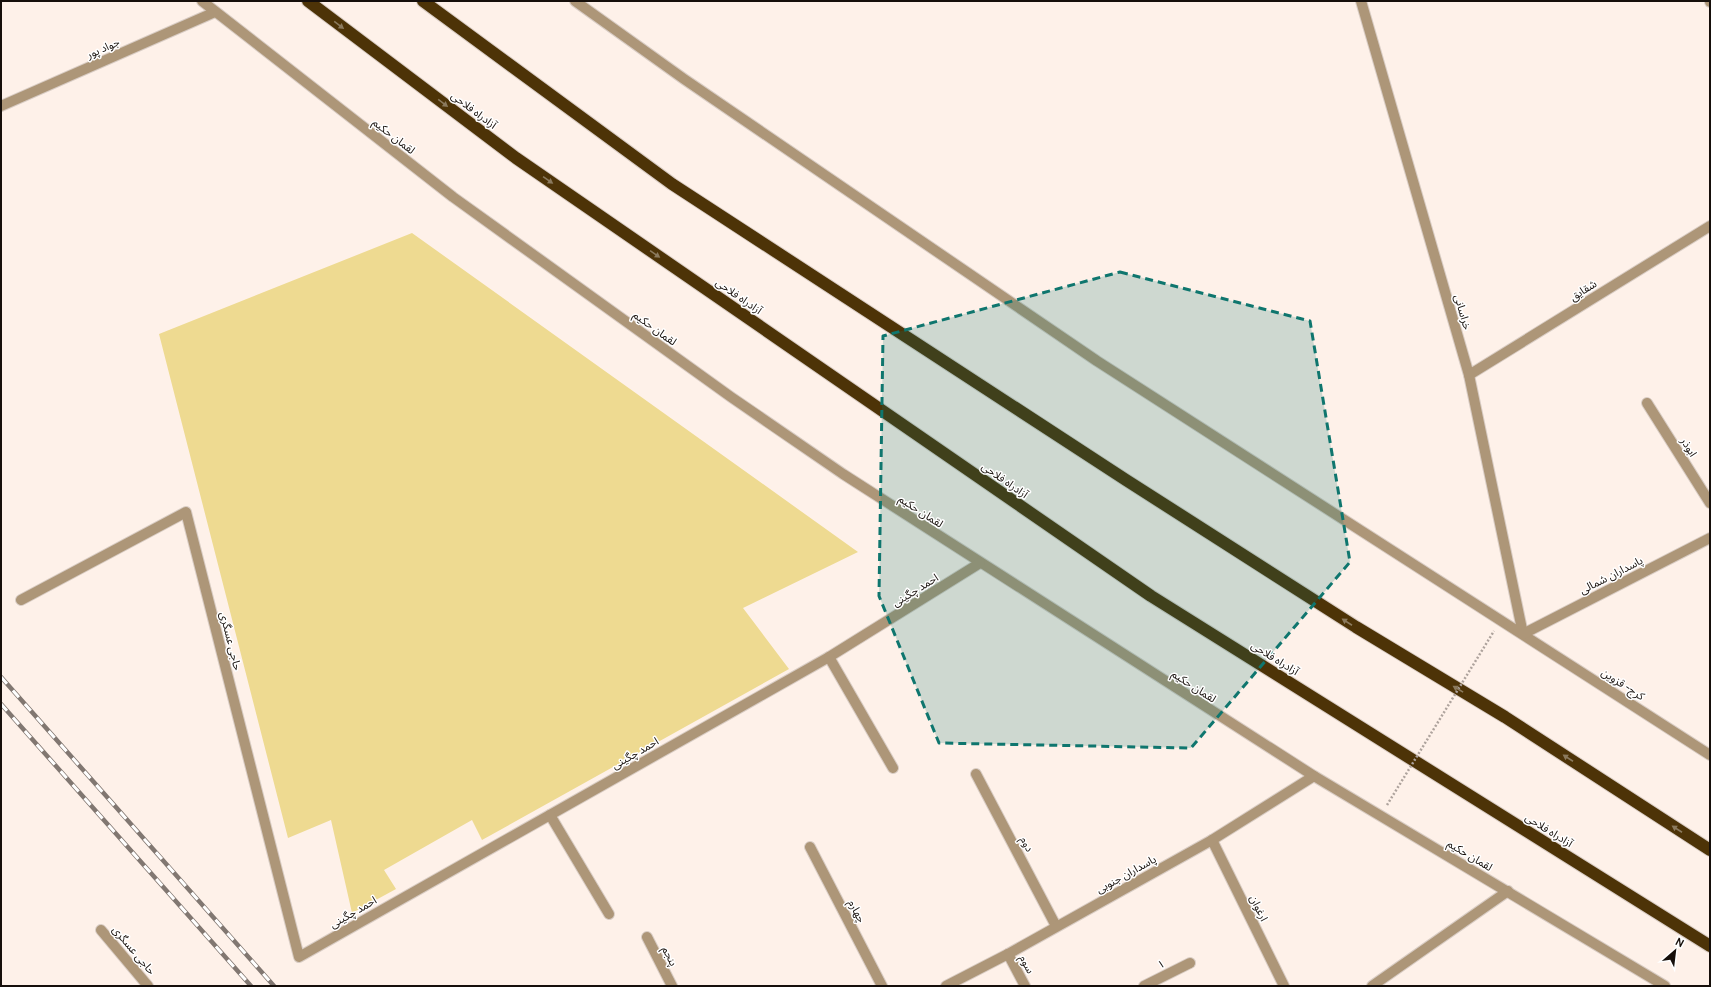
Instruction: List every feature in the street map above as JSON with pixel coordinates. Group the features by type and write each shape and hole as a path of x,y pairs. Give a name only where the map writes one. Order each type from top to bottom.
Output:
{"highway":[{"name":"آزادراه فلاحی","path":"308,1 516,158 1151,596 1710,946"},
{"path":"423,1 679,188 1152,497 1356,627 1505,717 1710,850"}],"street":[{"name":"لقمان حکیم","path":"202,1 453,197 718,388 843,474 1314,776 1665,986"},
{"name":"کرج- قزوین","path":"575,1 684,79 1097,361 1710,755"},
{"name":"خراسانی","path":"1361,1 1469,375 1523,634"},
{"name":"جواد پور","path":"1,106 215,12"},
{"name":"شقایق","path":"1469,375 1710,226"},
{"name":"ابوذر","path":"1647,403 1710,503"},
{"name":"حاجی عسگری","path":"21,600 186,512 299,957"},
{"name":"پاسداران شمالی","path":"1523,634 1710,538"},
{"name":"احمد چگینی","path":"299,957 829,657 980,563"},
{"path":"829,657 893,768"},
{"name":"دوم","path":"976,774 1056,926"},
{"name":"پاسداران جنوبی","path":"946,986 1008,954 1212,840 1314,776"},
{"path":"550,815 609,914"},
{"name":"ارغوان","path":"1212,840 1284,986"},
{"name":"چهارم","path":"810,847 882,986"},
{"path":"1372,986 1508,891"},
{"name":"حاجی عسگری","path":"101,930 148,986"},
{"name":"پنجم","path":"647,937 672,986"},
{"name":"سوم","path":"1008,954 1025,986"},
{"name":"۱","path":"1144,986 1190,962"}],"path":[{"path":"1387,805 1494,631"}],"highlighted area":[{"path":"1120,272 1310,321 1350,562 1191,748 939,743 879,596 883,336"}],"shaded area":[{"path":"412,233 858,552 743,608 789,669 482,840 472,820 384,870 396,889 352,913 331,820 288,838 159,334"}],"railway":[{"path":"1,677 274,986"},
{"path":"1,704 251,986"}]}
